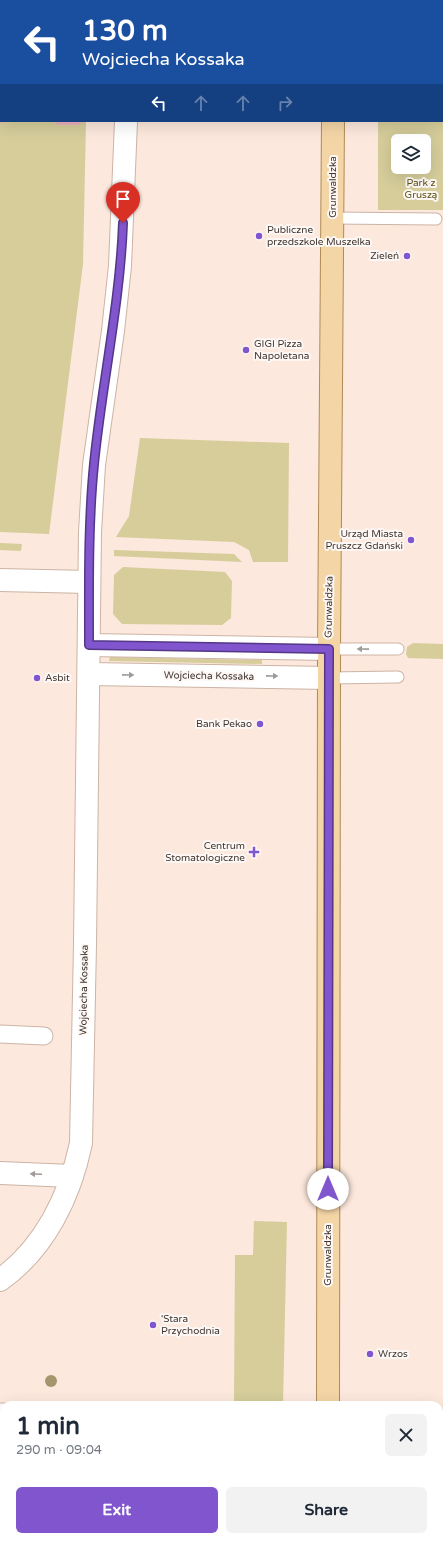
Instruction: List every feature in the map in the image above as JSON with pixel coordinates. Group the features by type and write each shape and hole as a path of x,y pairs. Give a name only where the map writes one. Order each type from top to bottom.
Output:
{"main road":[{"name":"Grunwaldzka","path":"328,1401 329,649 333,122"}],"street":[{"name":"Wojciecha Kossaka","path":"0,1280 23,1260 49,1228 58,1212 72,1176 81,1143 90,532 94,464 113,332 122,239 126,122"},
{"path":"0,580 89,582"},
{"path":"89,645 329,649"},
{"name":"Wojciecha Kossaka","path":"89,674 330,678"},
{"path":"0,1034 44,1036"},
{"path":"0,1173 72,1176"}],"lane":[{"path":"333,218 436,219"},
{"path":"329,649 398,649"},
{"path":"330,678 398,677"}],"green space":[{"path":"0,122 86,122 83,264 49,534 0,532"},
{"name":"Park z Gruszą","path":"378,122 443,122 443,210 378,210"},
{"path":"140,438 289,443 288,562 253,562 249,550 234,542 116,537 129,516"},
{"path":"0,543 22,544 21,551 0,550"},
{"path":"114,550 234,554 242,562 114,556"},
{"path":"123,567 225,572 232,581 231,618 222,625 122,624 113,614 114,575"},
{"path":"413,643 443,644 443,659 408,658 406,654 407,647"},
{"path":"110,657 262,660 262,664 109,661"},
{"path":"254,1221 287,1222 283,1401 234,1401 235,1255 253,1255"}],"place":[{"name":"Publiczne przedszkole Muszelka","path":"259,236"},
{"name":"Zieleń","path":"407,256"},
{"name":"GIGI Pizza Napoletana","path":"246,350"},
{"name":"Urząd Miasta Pruszcz Gdański","path":"411,540"},
{"name":"Asbit","path":"37,678"},
{"name":"Bank Pekao","path":"260,724"},
{"name":"Centrum Stomatologiczne","path":"254,852"},
{"name":"'Stara Przychodnia","path":"153,1325"},
{"name":"Wrzos","path":"370,1354"}],"route":[{"path":"123,223 113,332 94,464 90,532 89,645 329,649 328,1189"}]}
